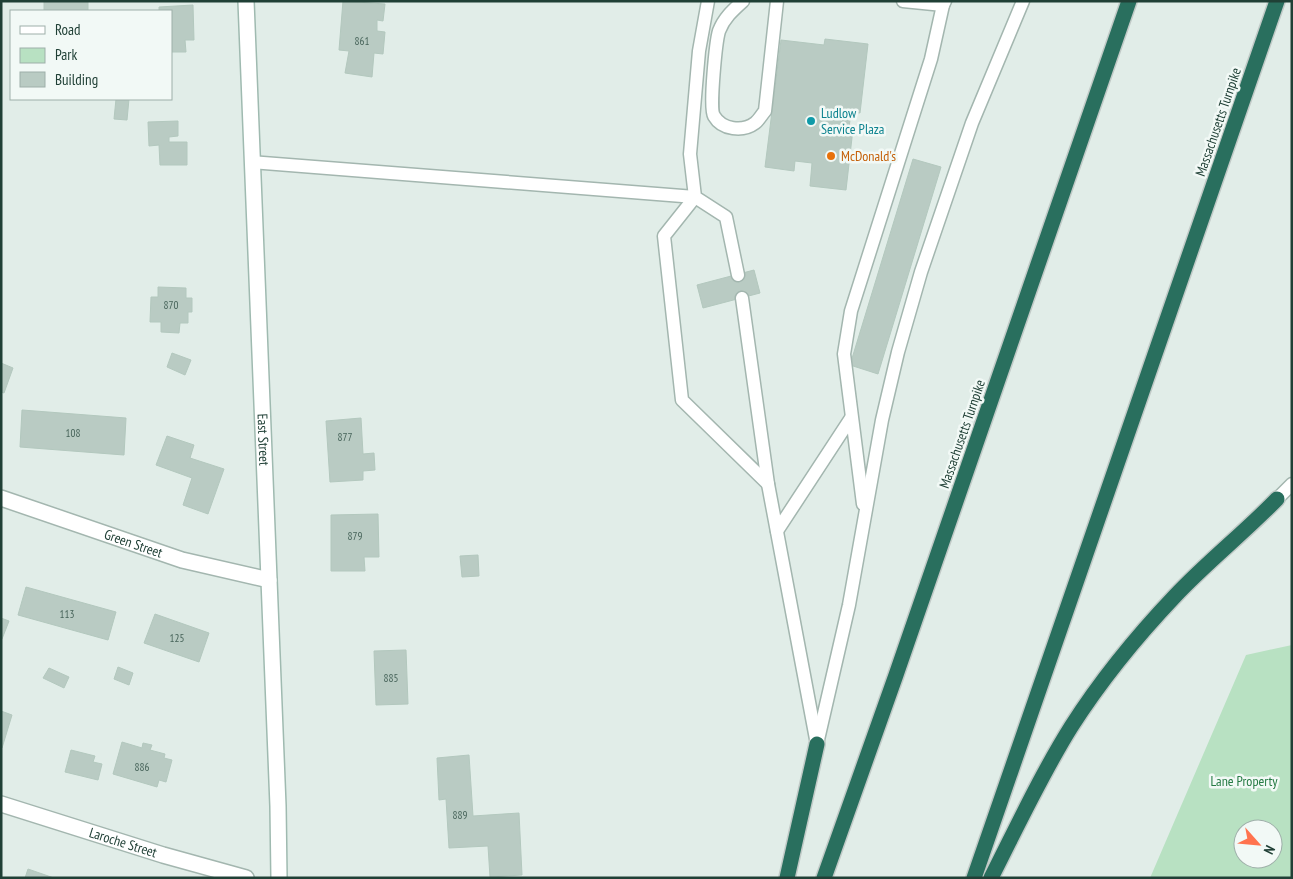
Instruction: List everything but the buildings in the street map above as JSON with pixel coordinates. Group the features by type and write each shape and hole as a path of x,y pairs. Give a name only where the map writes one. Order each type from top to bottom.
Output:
{"highway":[{"name":"Massachusetts Turnpike","path":"824,878 1129,1"},
{"name":"Massachusetts Turnpike","path":"974,878 1277,1"},
{"path":"991,878 1043,776 1071,727 1103,681 1174,597 1212,558 1277,499"},
{"path":"787,878 817,744"}],"main road":[{"name":"East Street","path":"246,1 279,878"},
{"name":"Green Street","path":"1,498 182,560 269,580"},
{"name":"Laroche Street","path":"1,804 163,855 246,878"}],"lane":[{"path":"708,1 699,52 690,154 695,197 664,236 682,400 768,484"},
{"path":"743,1 726,18 719,33 711,102 713,116 724,126 742,128 755,123 765,111 777,1"},
{"path":"864,516 844,354 851,311 931,59 944,3 903,1"},
{"path":"817,744 849,605 882,420 920,272 972,123 1023,1"},
{"path":"252,162 695,197 726,217 738,275"},
{"path":"742,298 768,484 817,744"},
{"path":"777,531 851,418"},
{"path":"1277,499 1292,484"},
{"path":"1277,499 1292,493"}],"green space":[{"name":"Lane Property","path":"1292,645 1292,878 1150,878 1246,655"}],"place":[{"name":"Ludlow Service Plaza","path":"811,121"},
{"name":"McDonald's","path":"831,156"}]}
